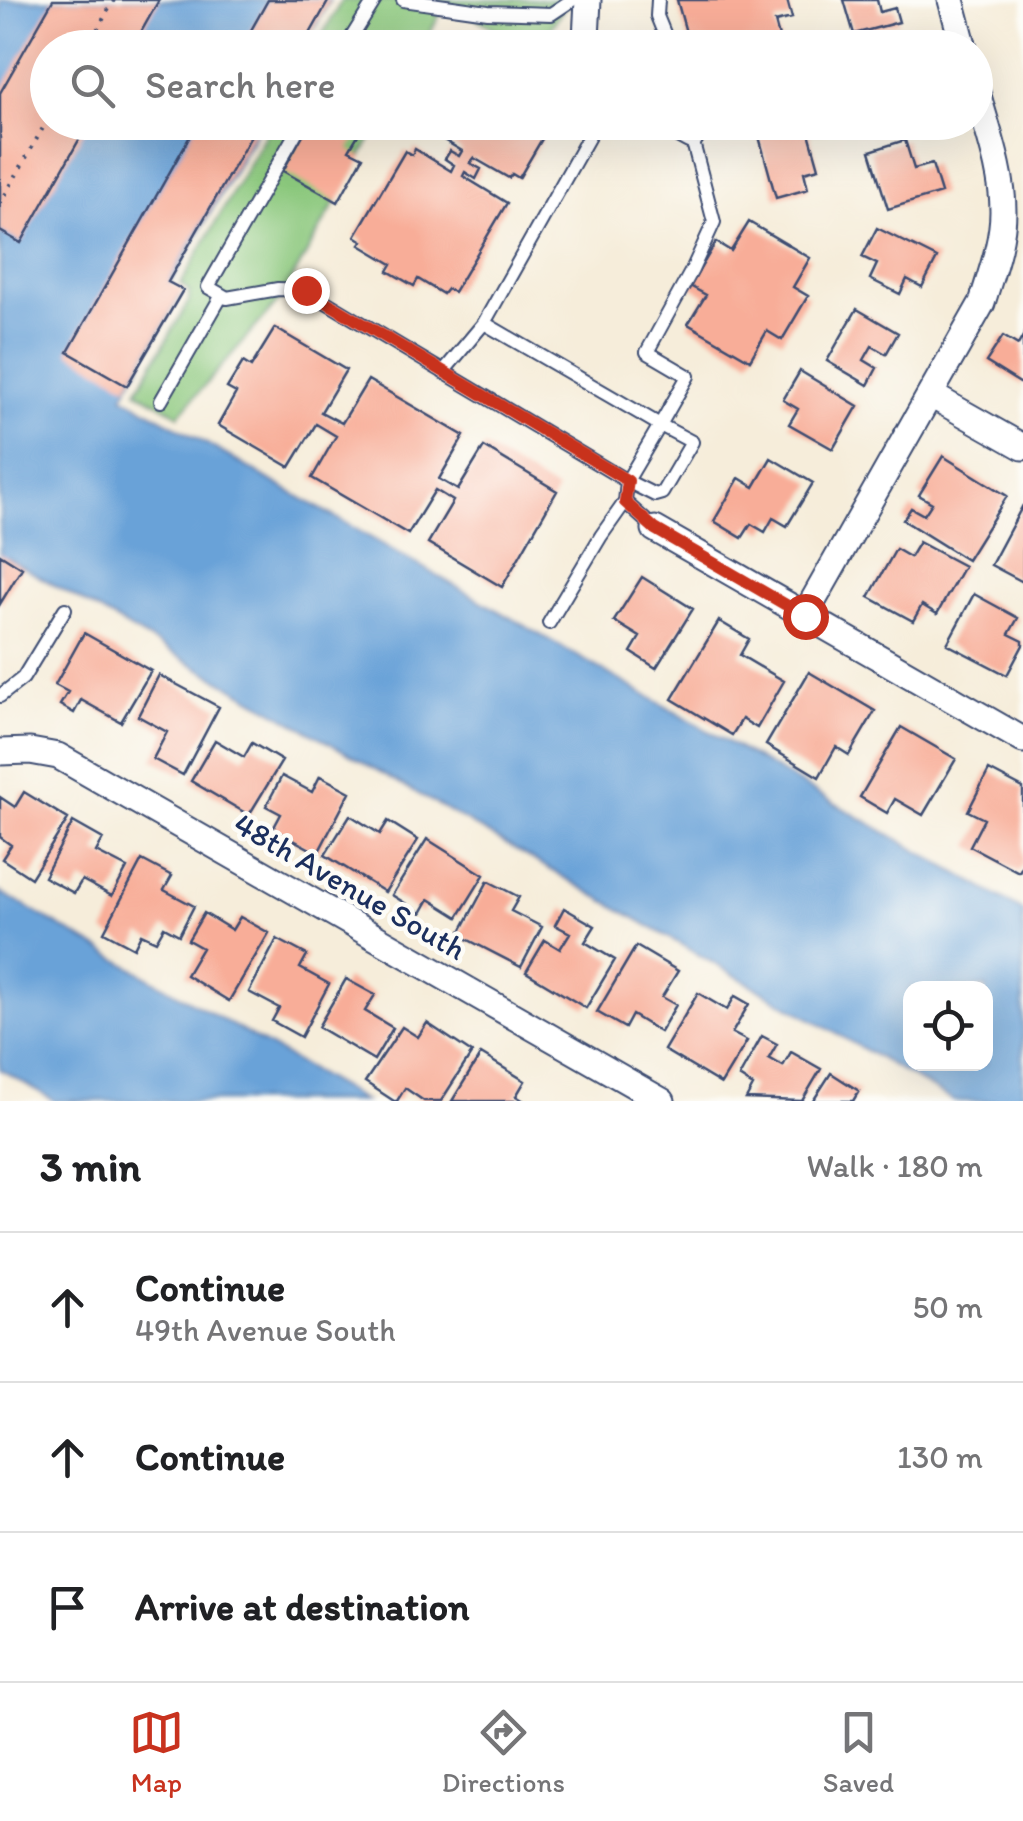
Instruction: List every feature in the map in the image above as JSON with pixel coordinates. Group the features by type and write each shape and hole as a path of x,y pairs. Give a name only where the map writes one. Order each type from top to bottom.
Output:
{"street":[{"path":"586,30 588,0"},
{"path":"952,0 960,30"},
{"path":"805,616 982,303 997,255 1003,210 990,140"},
{"path":"931,395 1023,447"},
{"path":"655,529 1023,740"},
{"name":"48th Avenue South","path":"0,752 30,751 58,756 662,1101"}],"lane":[{"path":"356,30 375,0"},
{"path":"403,0 488,12 551,14 572,0"},
{"path":"513,13 522,0"},
{"path":"658,0 663,30"},
{"path":"292,140 208,287 227,298 278,289 306,290 628,481 655,495 662,493 697,445 484,324"},
{"path":"443,372 484,324 587,140"},
{"path":"549,623 625,502 628,481 688,376 647,352 714,222 693,140"},
{"path":"160,401 222,295"},
{"path":"625,502 655,529"},
{"path":"0,696 23,678 65,608"}],"path":[{"path":"97,30 114,0"},
{"path":"0,204 36,140"}],"green space":[{"path":"342,0 569,0 549,30 497,30 447,2 431,30 325,30"},
{"path":"262,140 370,140 282,297 179,415 137,391 189,301 189,291 181,284"}],"water":[{"path":"0,0 330,0 313,30 30,30 30,140 251,140 168,288 180,296 123,396 1023,911 1023,1101 954,1101 7,558 0,570"},
{"path":"0,892 364,1101 55,1101 0,1069"}],"building":[{"path":"53,0 159,0 142,30 36,30"},
{"path":"268,0 329,0 312,30 251,30"},
{"path":"677,0 787,0 792,18 775,22 777,30 685,30"},
{"path":"844,0 877,0 880,12 895,8 899,22 853,30"},
{"path":"30,40 30,140 79,140 21,243 0,231 0,93"},
{"path":"188,140 249,140 168,282 183,290 127,386 68,352"},
{"path":"300,140 355,140 349,150 363,157 338,202 283,171"},
{"path":"444,140 541,140 519,178 512,174 509,178 474,158 470,163 481,169 476,179 465,172 463,176 507,203 454,292 447,289 443,294 418,279 414,286 388,271 392,264 360,245 363,241 355,236 405,151 412,155 415,149 451,171 454,165 445,159 450,151 459,156 462,151"},
{"path":"760,140 811,140 819,168 804,172 808,189 776,198"},
{"path":"905,140 914,169 932,164 941,193 888,209 870,151"},
{"path":"749,222 810,258 793,287 808,296 782,340 767,331 750,360 688,324 706,295 690,286 716,242 731,251"},
{"path":"877,228 937,258 922,287 907,279 900,294 870,279 877,264 862,257"},
{"path":"857,309 898,333 886,354 872,346 864,360 877,368 868,385 827,361"},
{"path":"275,328 346,370 321,412 342,423 368,380 464,436 439,479 458,490 484,447 557,491 502,587 428,543 453,501 435,490 408,534 312,478 336,436 316,424 290,467 218,425 236,393 227,388 243,362 251,367"},
{"path":"1003,336 1018,345 1023,336 1023,385 986,362"},
{"path":"800,371 858,406 833,449 789,424 798,409 783,400"},
{"path":"943,456 1007,496 967,560 903,520 911,508 924,515 932,503 919,495"},
{"path":"771,458 813,483 787,526 773,518 765,532 751,524 742,538 714,521 739,478 754,487"},
{"path":"1023,505 1023,582 991,565"},
{"path":"919,542 964,566 937,614 922,605 913,621 869,597 896,549 910,557"},
{"path":"0,554 22,568 0,604"},
{"path":"642,577 693,609 656,668 631,652 640,637 614,621"},
{"path":"974,594 1018,618 1009,634 1023,641 1023,645 1007,675 947,644"},
{"path":"719,621 749,639 740,655 784,681 757,728 742,719 732,735 672,699"},
{"path":"84,633 151,671 121,722 81,700 74,713 60,705 68,692 55,685"},
{"path":"809,672 875,711 849,755 836,747 819,777 766,745"},
{"path":"159,675 219,707 183,775 153,759 167,732 138,716"},
{"path":"901,727 956,759 923,815 895,799 887,813 860,797"},
{"path":"215,740 244,757 252,743 282,761 249,815 191,781"},
{"path":"989,770 1023,788 1023,864 1019,872 970,846 984,819 968,811"},
{"path":"282,776 312,792 320,776 350,792 318,853 273,829 281,814 266,806"},
{"path":"24,792 68,819 31,878 2,859 11,845 0,837 0,797 15,807"},
{"path":"350,815 380,834 388,821 418,840 385,892 325,855"},
{"path":"73,822 103,839 96,852 127,868 112,896 82,880 74,893 44,877"},
{"path":"427,839 484,875 458,917 429,899 421,913 392,895"},
{"path":"142,860 172,876 164,890 194,906 179,935 164,927 156,941 141,934 134,948 104,932"},
{"path":"488,881 519,897 511,911 542,927 521,967 459,935"},
{"path":"564,908 595,926 585,942 615,960 586,1008 526,972 545,940 560,949 570,933 555,925"},
{"path":"204,913 232,930 240,917 269,933 229,1001 186,975 202,948 188,940"},
{"path":"277,939 307,955 300,968 329,984 301,1037 272,1021 279,1008 249,992"},
{"path":"636,946 678,971 662,997 676,1005 660,1032 632,1015 625,1028 597,1012"},
{"path":"346,979 375,995 365,1011 393,1028 374,1060 318,1027"},
{"path":"698,993 727,1010 735,996 749,1004 732,1033 747,1041 721,1084 664,1050"},
{"path":"427,1023 472,1053 441,1101 424,1101 405,1088 394,1101 365,1082 402,1027 418,1037"},
{"path":"762,1036 777,1044 769,1058 783,1066 791,1052 821,1069 802,1101 746,1099 753,1086 739,1077"},
{"path":"481,1054 525,1081 516,1096 524,1101 452,1101"},
{"path":"831,1073 859,1091 853,1101 813,1101"}],"route":[{"path":"306,290 628,481 625,502 655,529 805,616"}]}
